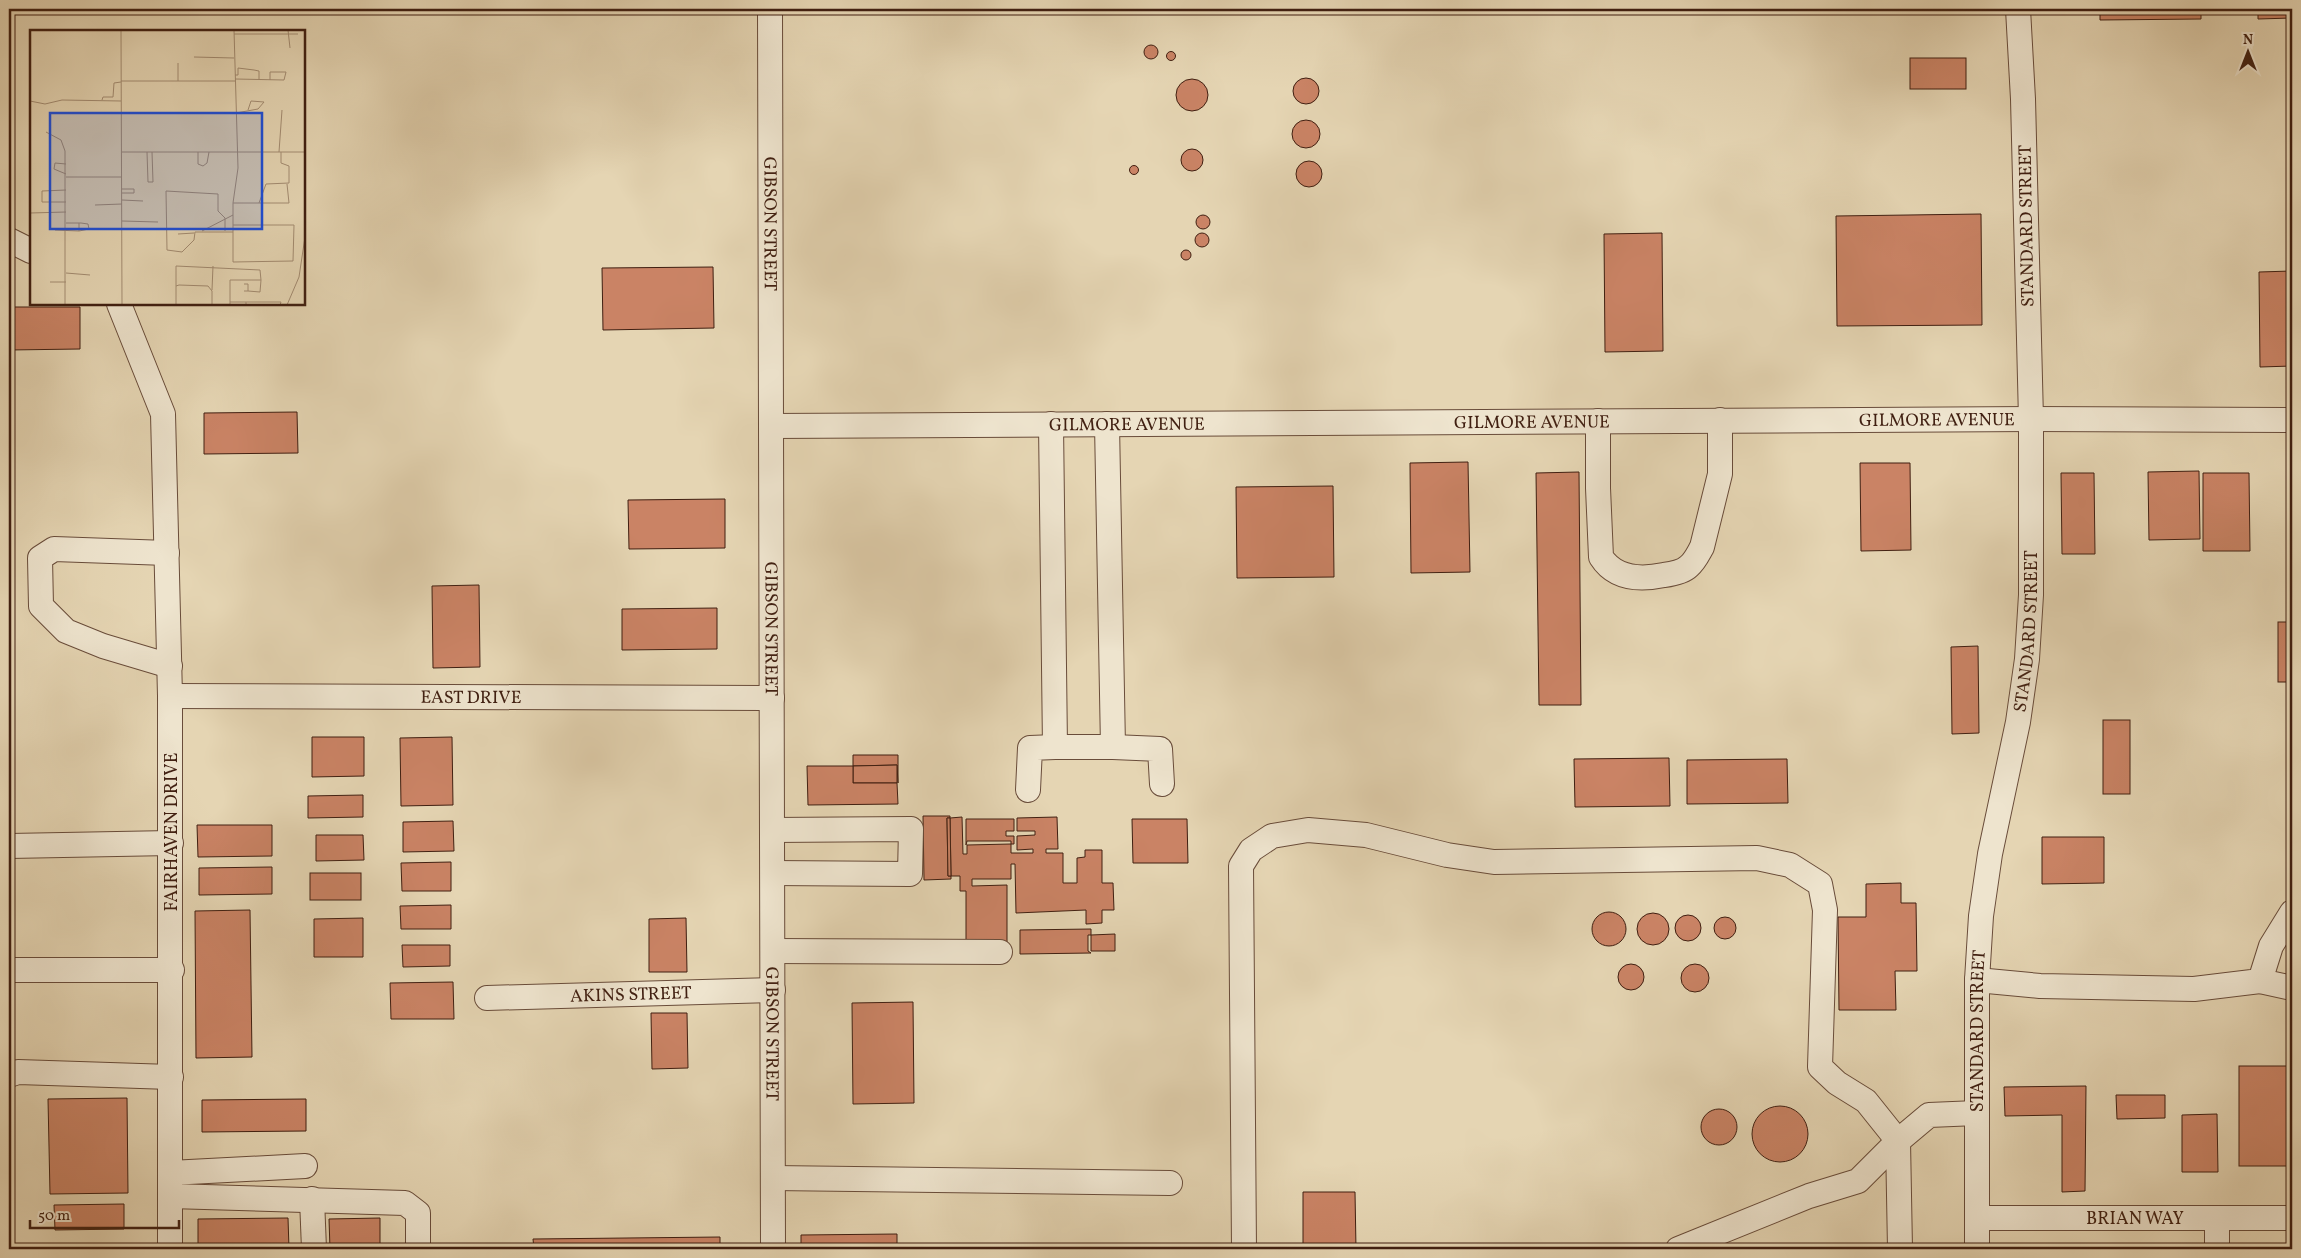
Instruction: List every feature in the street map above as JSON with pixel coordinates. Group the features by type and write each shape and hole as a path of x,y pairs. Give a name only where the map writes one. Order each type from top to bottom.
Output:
{"street":[{"name":"GIBSON STREET","path":"770,9 774,830 773,1249"},
{"name":"STANDARD STREET","path":"1978,1249 1977,980 1981,916 1990,854 2018,722 2027,659 2031,595 2031,419 2023,99 2018,9"},
{"path":"9,240 30,250"},
{"name":"FAIRHAVEN DRIVE","path":"119,305 163,414 170,666 172,970 170,1249"},
{"name":"GILMORE AVENUE","path":"772,426 1720,420 2292,420"},
{"path":"1598,422 1601,557 1607,566 1616,572 1630,577 1651,578 1677,573 1689,567 1699,552 1712,510 1720,474 1720,420"},
{"path":"1051,424 1055,747"},
{"path":"1107,424 1113,747"},
{"path":"167,553 54,549 40,558 41,606 66,631 103,646 170,666"},
{"name":"EAST DRIVE","path":"170,696 772,698"},
{"path":"1028,790 1030,748 1113,747 1160,749 1162,784"},
{"path":"773,873 910,874 911,829 774,830"},
{"path":"1244,1249 1241,866 1251,850 1272,836 1308,830 1366,835 1447,855 1494,862 1757,858 1790,865 1820,884 1825,910 1820,1067 1837,1083 1866,1100 1898,1141 1900,1249"},
{"path":"9,846 171,843"},
{"path":"2260,981 2271,946 2292,912"},
{"path":"773,951 1000,952"},
{"path":"9,970 172,970"},
{"path":"1977,980 2040,986 2194,989 2260,981 2292,988"},
{"name":"AKINS STREET","path":"487,998 774,990"},
{"path":"9,1075 18,1072 171,1077"},
{"path":"1678,1249 1809,1196 1858,1181 1898,1141 1929,1116 1977,1114"},
{"path":"170,1184 305,1166"},
{"path":"773,1178 1170,1183"},
{"path":"170,1184 312,1199 405,1202 418,1214 418,1249"},
{"path":"312,1199 314,1249"},
{"name":"BRIAN WAY","path":"1977,1218 2292,1218"},
{"path":"2218,1218 2218,1249"}],"building":[{"path":"947,9 1008,9 1008,14 948,14"},
{"path":"2100,9 2201,9 2201,19 2100,20"},
{"path":"2258,9 2292,9 2292,18 2258,19"},
{"path":"1151,45 1156,47 1158,52 1156,57 1151,59 1146,57 1144,52 1146,47"},
{"path":"1171,51 1176,56 1171,61 1166,56"},
{"path":"1910,58 1966,58 1966,89 1910,89"},
{"path":"1306,78 1315,82 1319,91 1315,100 1306,104 1297,100 1293,91 1297,82"},
{"path":"1192,79 1204,83 1208,95 1204,107 1192,111 1180,107 1176,95 1180,83"},
{"path":"1306,120 1316,124 1320,134 1316,144 1306,148 1296,144 1292,134 1296,124"},
{"path":"1192,149 1200,152 1203,160 1200,168 1192,171 1184,168 1181,160 1184,152"},
{"path":"1309,161 1319,164 1322,174 1319,184 1309,187 1299,184 1296,174 1299,164"},
{"path":"1134,165 1139,170 1134,175 1129,170"},
{"path":"1981,214 1982,325 1837,326 1836,216"},
{"path":"1203,215 1208,217 1210,222 1208,227 1203,229 1198,227 1196,222 1198,217"},
{"path":"1202,233 1207,235 1209,240 1207,245 1202,247 1197,245 1195,240 1197,235"},
{"path":"1662,233 1663,351 1605,352 1604,234"},
{"path":"1184,250 1188,250 1191,255 1190,259 1184,260 1181,257 1181,253"},
{"path":"713,267 714,328 603,330 602,268"},
{"path":"2292,271 2292,366 2260,367 2259,272"},
{"path":"9,307 80,307 80,349 9,350"},
{"path":"297,412 298,453 204,454 204,413"},
{"path":"1468,462 1470,572 1411,573 1410,463"},
{"path":"1860,463 1910,463 1911,550 1861,551"},
{"path":"2199,471 2200,539 2149,540 2148,472"},
{"path":"1579,472 1581,705 1539,705 1536,473"},
{"path":"2061,473 2094,473 2095,554 2062,554"},
{"path":"2203,473 2249,473 2250,551 2203,551"},
{"path":"1333,486 1334,577 1237,578 1236,487"},
{"path":"725,499 725,548 629,549 628,500"},
{"path":"479,585 480,667 433,668 432,586"},
{"path":"717,608 717,649 622,650 622,609"},
{"path":"2278,622 2292,622 2292,682 2278,682"},
{"path":"1978,646 1979,733 1952,734 1951,647"},
{"path":"2103,720 2130,720 2130,794 2103,794"},
{"path":"312,737 364,737 364,776 312,777"},
{"path":"452,737 453,805 401,806 400,738"},
{"path":"853,755 898,755 898,783 897,765 853,766"},
{"path":"1669,758 1670,806 1575,807 1574,759"},
{"path":"1787,759 1788,803 1687,804 1687,760"},
{"path":"897,765 897,783 853,783 853,766"},
{"path":"807,766 853,766 853,783 897,783 898,804 808,805"},
{"path":"363,795 363,817 308,818 308,796"},
{"path":"923,816 950,816 950,818 947,818 948,876 951,876 951,879 924,880"},
{"path":"962,817 963,854 967,854 967,845 1011,844 1011,853 1033,853 1033,849 1017,850 1017,836 1035,835 1035,831 1017,831 1017,818 1057,817 1058,849 1046,849 1046,853 1063,853 1063,883 1077,883 1077,858 1085,857 1085,850 1102,850 1102,883 1113,883 1114,910 1102,910 1102,923 1086,924 1086,910 1016,913 1015,864 1011,864 1011,879 972,879 972,886 1007,885 1007,944 966,945 966,891 960,891 960,876 951,876 950,818"},
{"path":"947,818 950,818 951,876 948,876"},
{"path":"966,819 1014,819 1014,831 1006,831 1006,836 1014,836 1014,844 1011,844 1011,841 967,841 966,845"},
{"path":"1132,819 1187,819 1188,863 1133,863"},
{"path":"453,821 454,851 403,852 403,822"},
{"path":"197,825 272,825 272,856 198,857"},
{"path":"316,835 363,835 364,860 316,861"},
{"path":"2042,837 2104,837 2104,883 2042,884"},
{"path":"451,862 451,891 402,891 401,863"},
{"path":"272,867 272,894 199,895 199,868"},
{"path":"310,873 361,873 361,900 310,900"},
{"path":"1901,883 1901,903 1916,903 1917,971 1895,971 1896,1010 1839,1010 1838,917 1866,917 1866,884"},
{"path":"451,905 451,929 401,929 400,906"},
{"path":"250,910 252,1057 196,1058 195,911"},
{"path":"1609,912 1616,913 1621,917 1625,922 1625,936 1621,941 1616,945 1609,946 1602,945 1597,941 1593,936 1592,929 1593,922 1597,917 1602,913"},
{"path":"1653,913 1665,917 1669,929 1665,941 1653,945 1641,941 1637,929 1641,917"},
{"path":"1688,915 1697,919 1701,928 1697,937 1688,941 1679,937 1675,928 1679,919"},
{"path":"1725,917 1733,920 1736,928 1733,936 1725,939 1717,936 1714,928 1717,920"},
{"path":"363,918 363,957 314,957 314,919"},
{"path":"686,918 687,972 649,972 649,919"},
{"path":"1091,929 1091,935 1088,935 1088,951 1091,953 1020,954 1020,930"},
{"path":"1115,934 1115,951 1091,951 1091,935"},
{"path":"402,945 450,945 450,966 403,967"},
{"path":"1631,964 1640,968 1644,977 1640,986 1631,990 1622,986 1618,977 1622,968"},
{"path":"1695,964 1705,968 1709,978 1705,988 1695,992 1685,988 1681,978 1685,968"},
{"path":"453,982 454,1019 391,1019 390,983"},
{"path":"913,1002 914,1103 853,1104 852,1003"},
{"path":"651,1013 687,1013 688,1068 652,1069"},
{"path":"2239,1066 2292,1066 2292,1166 2239,1166"},
{"path":"2086,1086 2085,1191 2062,1192 2062,1115 2005,1116 2004,1087"},
{"path":"2116,1095 2165,1095 2165,1118 2117,1119"},
{"path":"127,1098 128,1193 50,1194 48,1099"},
{"path":"306,1099 306,1131 202,1132 202,1100"},
{"path":"1774,1106 1786,1106 1796,1110 1804,1118 1808,1134 1804,1150 1796,1158 1786,1162 1774,1162 1764,1158 1756,1150 1752,1140 1752,1128 1756,1118 1764,1110"},
{"path":"1719,1109 1726,1110 1732,1114 1736,1120 1736,1134 1732,1140 1726,1144 1719,1145 1712,1144 1706,1140 1702,1134 1701,1127 1702,1120 1706,1114 1712,1110"},
{"path":"2217,1114 2218,1172 2182,1172 2182,1115"},
{"path":"1303,1192 1355,1192 1356,1249 1303,1249"},
{"path":"124,1204 124,1229 55,1230 54,1205"},
{"path":"288,1218 289,1249 198,1249 198,1219"},
{"path":"380,1218 380,1249 330,1249 329,1219"},
{"path":"897,1234 897,1249 801,1249 801,1235"},
{"path":"720,1237 720,1249 534,1249 533,1239"}]}
